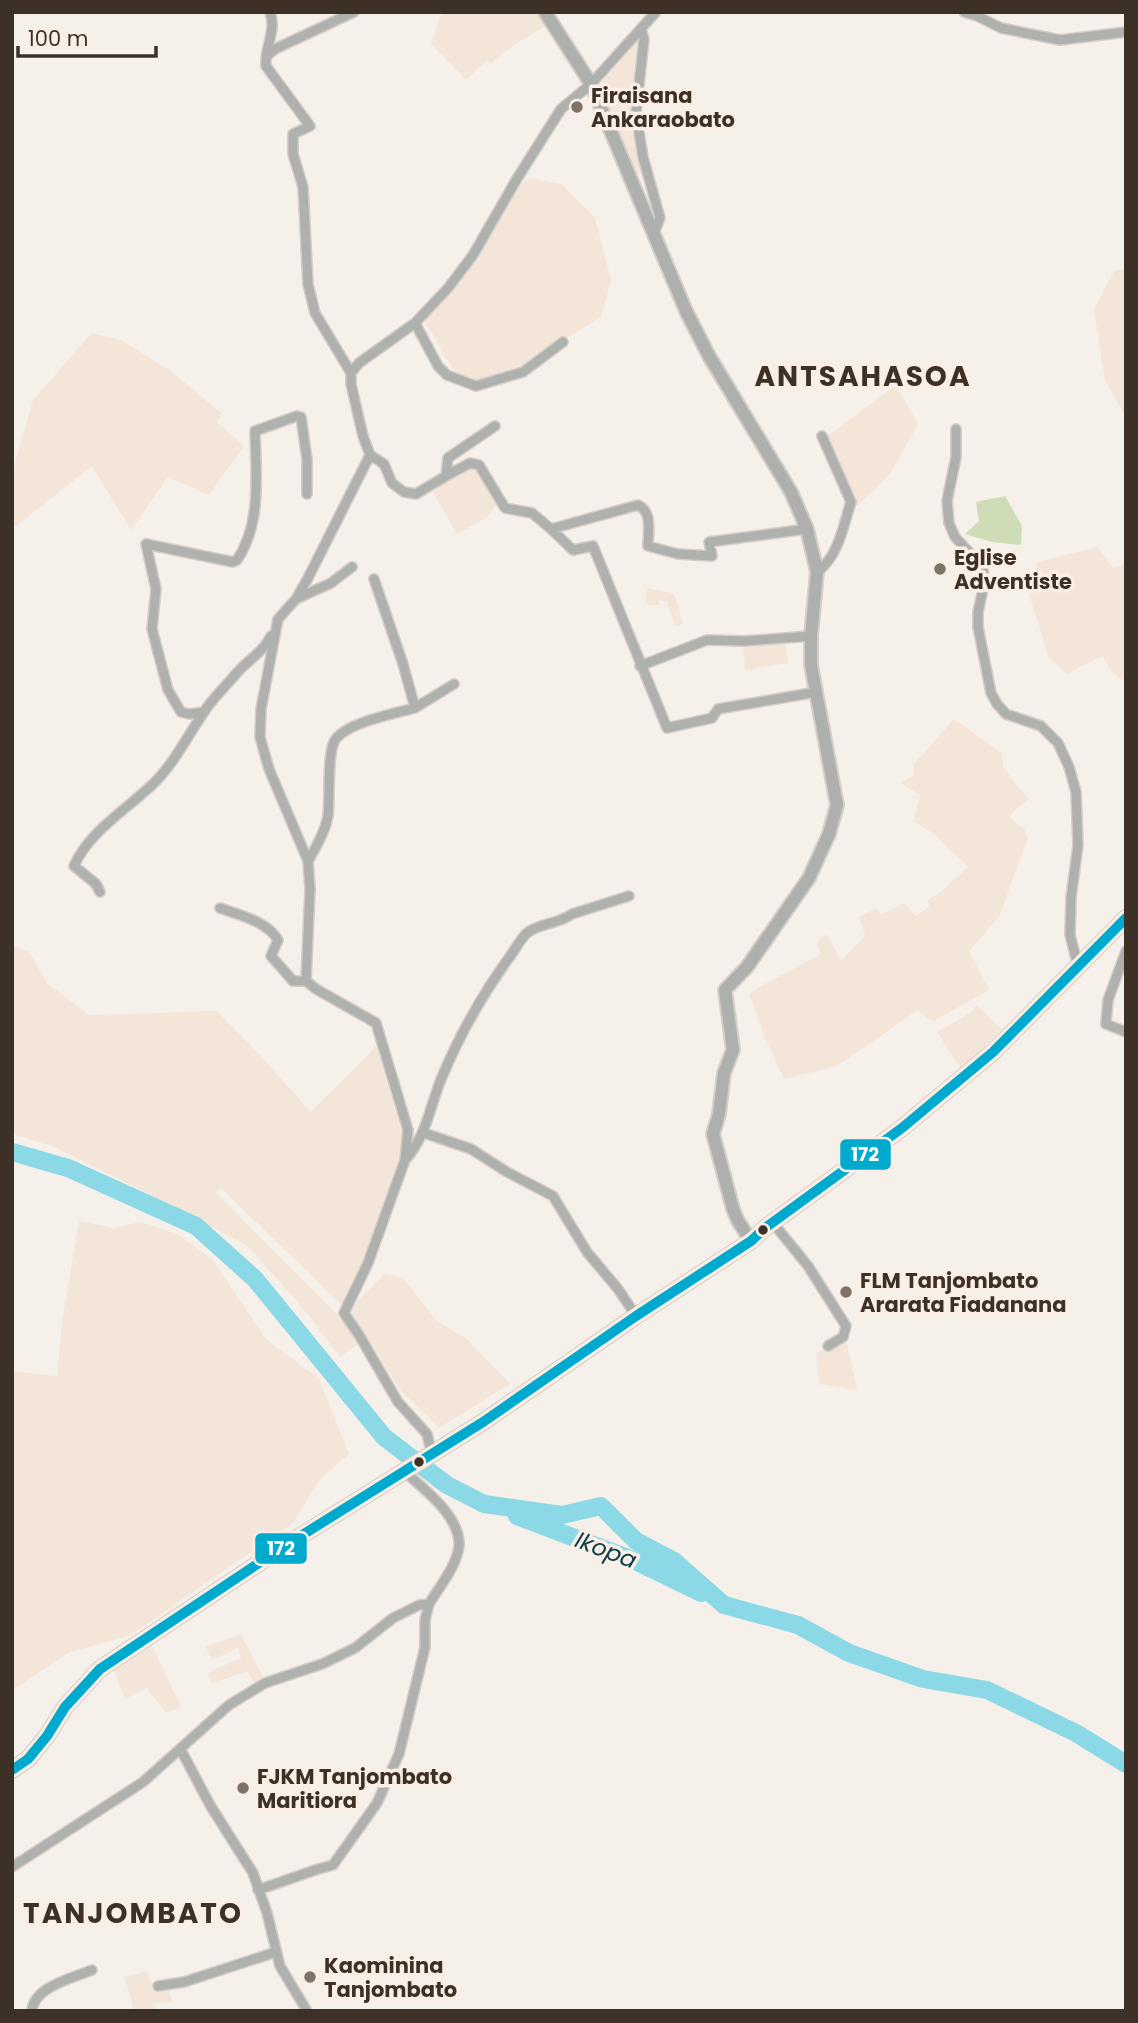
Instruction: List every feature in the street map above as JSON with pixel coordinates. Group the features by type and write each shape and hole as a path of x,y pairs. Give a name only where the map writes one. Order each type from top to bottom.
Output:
{"main road":[{"path":"12,1770 28,1759 47,1736 65,1707 100,1669 294,1540 432,1455 751,1241 902,1128 983,1060 1078,966 1122,928"}],"street":[{"path":"270,12 272,16 266,66 310,126 293,134 293,154 303,187 308,284 314,313 351,373 363,436 370,455 384,464 392,483 404,492 416,494 470,463 479,465 505,508 532,513 573,550 593,546 667,728 712,718 718,709 817,692"},
{"path":"265,58 275,49 354,12"},
{"path":"545,12 591,84 686,311 709,356 791,492 807,529 817,572 811,665 837,805 832,825 809,878 747,967 724,990 733,1050 724,1073 719,1114 713,1134 733,1209 751,1241"},
{"path":"351,373 359,363 415,323 448,288 473,255 561,109 591,84 656,12"},
{"path":"964,12 1001,28 1060,40 1126,32"},
{"path":"641,29 644,38 636,113 643,157 660,218 654,233"},
{"path":"415,323 438,366 447,375 476,386 523,372 563,342"},
{"path":"204,712 181,712 168,690 152,629 156,589 146,544 233,562 239,559 253,524 258,468 255,431 296,416 301,417 307,459 307,494"},
{"path":"446,476 448,458 495,426"},
{"path":"956,429 956,457 947,501 949,523 955,537 983,567 984,585 978,612 978,627 990,693 1006,714 1041,726 1058,743 1076,792 1078,845 1071,898 1070,934 1078,966"},
{"path":"817,572 828,565 833,556 851,502 822,436"},
{"path":"100,892 96,884 74,866 77,858 92,840 156,781 204,712 240,668 267,644 278,619 296,599 370,455"},
{"path":"551,529 638,505 644,508 649,516 648,546 678,554 712,556 709,542 807,529"},
{"path":"296,599 331,583 352,567"},
{"path":"374,579 415,708"},
{"path":"278,619 261,709 260,737 269,769 308,861 310,890 306,981"},
{"path":"640,666 707,640 746,641 811,636"},
{"path":"308,861 327,818 331,773 329,755 335,739 349,729 415,708 454,684"},
{"path":"405,1160 424,1133 442,1076 471,1018 498,972 528,932 566,919 572,914 629,896"},
{"path":"220,908 257,922 274,933 278,940 271,956 293,981 306,981 376,1023 408,1130 405,1160 368,1264 344,1313 398,1402 427,1434 432,1455"},
{"path":"1126,951 1108,1000 1106,1024 1126,1032"},
{"path":"424,1133 471,1149 553,1196 587,1252 636,1316"},
{"path":"773,1223 808,1266 846,1326 843,1337 828,1346"},
{"path":"258,1890 333,1865 377,1803 399,1754 425,1647 425,1620 429,1604 449,1572 459,1545 456,1530 437,1499 405,1472"},
{"path":"12,1867 124,1795 181,1750 202,1727 229,1705 265,1684 322,1664 355,1648 393,1618 419,1605 429,1604"},
{"path":"181,1750 210,1805 253,1873 267,1913 280,1966 307,2011"},
{"path":"158,1986 184,1982 276,1952"},
{"path":"32,2011 32,2003 42,1992 92,1970"}],"shaded area":[{"path":"442,12 542,12 549,24 514,45 491,63 487,60 466,80 431,44"},
{"path":"640,38 635,88 645,173 634,175 598,87"},
{"path":"529,178 562,184 595,218 611,280 601,317 565,339 525,370 478,385 457,373 425,321 457,279 476,261 502,211"},
{"path":"1126,268 1126,416 1105,382 1094,310 1114,271"},
{"path":"92,333 123,341 171,371 222,414 217,422 244,446 209,495 168,477 131,530 92,466 15,527 12,523 12,473 33,400"},
{"path":"896,385 918,424 890,474 857,506 825,438"},
{"path":"476,467 497,504 486,518 457,534 433,492 450,478"},
{"path":"1097,547 1113,568 1126,563 1126,683 1113,673 1102,656 1067,674 1049,658 1030,597 1037,562"},
{"path":"647,588 675,596 683,624 675,627 667,602 659,600 659,605 645,603"},
{"path":"785,642 788,663 745,670 743,644"},
{"path":"954,719 1002,753 1003,767 1028,799 1012,813 1011,818 1024,829 1028,838 999,917 969,951 989,990 932,1022 918,1010 837,1066 784,1079 749,994 821,954 817,942 827,934 841,961 865,936 859,917 876,908 881,914 904,903 916,916 929,907 928,900 941,892 968,867 934,834 913,821 920,795 900,783 914,775 913,765"},
{"path":"12,944 30,953 47,983 89,1015 217,1011 311,1112 376,1046 405,1143 365,1266 346,1309 221,1188 216,1192 339,1317 359,1343 340,1357 298,1302 247,1246 50,1145 12,1134"},
{"path":"976,1005 1002,1029 962,1070 937,1032 970,1013"},
{"path":"79,1221 114,1228 140,1222 179,1235 212,1259 266,1339 319,1379 349,1454 319,1480 293,1523 129,1636 70,1652 12,1690 12,1371 57,1376 62,1322"},
{"path":"384,1274 402,1277 436,1320 468,1340 510,1384 439,1428 401,1391 349,1309"},
{"path":"847,1344 857,1390 819,1384 816,1352"},
{"path":"241,1634 265,1681 256,1686 247,1671 212,1684 207,1673 241,1658 238,1648 212,1660 205,1647"},
{"path":"151,1644 181,1707 166,1713 147,1688 125,1699 114,1670"},
{"path":"147,1971 154,1991 169,1989 172,2002 154,2004 155,2011 135,2011 124,1977"}],"green space":[{"path":"1005,496 1022,526 1021,545 992,542 965,534 979,521 976,502"}],"waterway":[{"path":"12,1152 68,1168 196,1226 255,1279 384,1437 447,1485 484,1504 562,1515 601,1506 636,1541 674,1561 724,1605 798,1625 849,1653 923,1679 987,1690 1076,1733 1126,1764"},
{"name":"Ikopa","path":"517,1516 633,1560 701,1593"}],"transit line":[{"name":"172","path":"12,1770 28,1759 47,1736 65,1707 100,1669 283,1547 483,1422 636,1316 751,1241 902,1128 993,1052 1126,918"}],"place":[{"name":"Firaisana Ankaraobato","path":"577,107"},
{"name":"Eglise Adventiste","path":"940,569"},
{"name":"FLM Tanjombato Ararata Fiadanana","path":"846,1292"},
{"name":"FJKM Tanjombato Maritiora","path":"243,1788"},
{"name":"Kaominina Tanjombato","path":"310,1977"}],"district":[{"name":"ANTSAHASOA","path":"863,376"},
{"name":"TANJOMBATO","path":"133,1913"}]}
